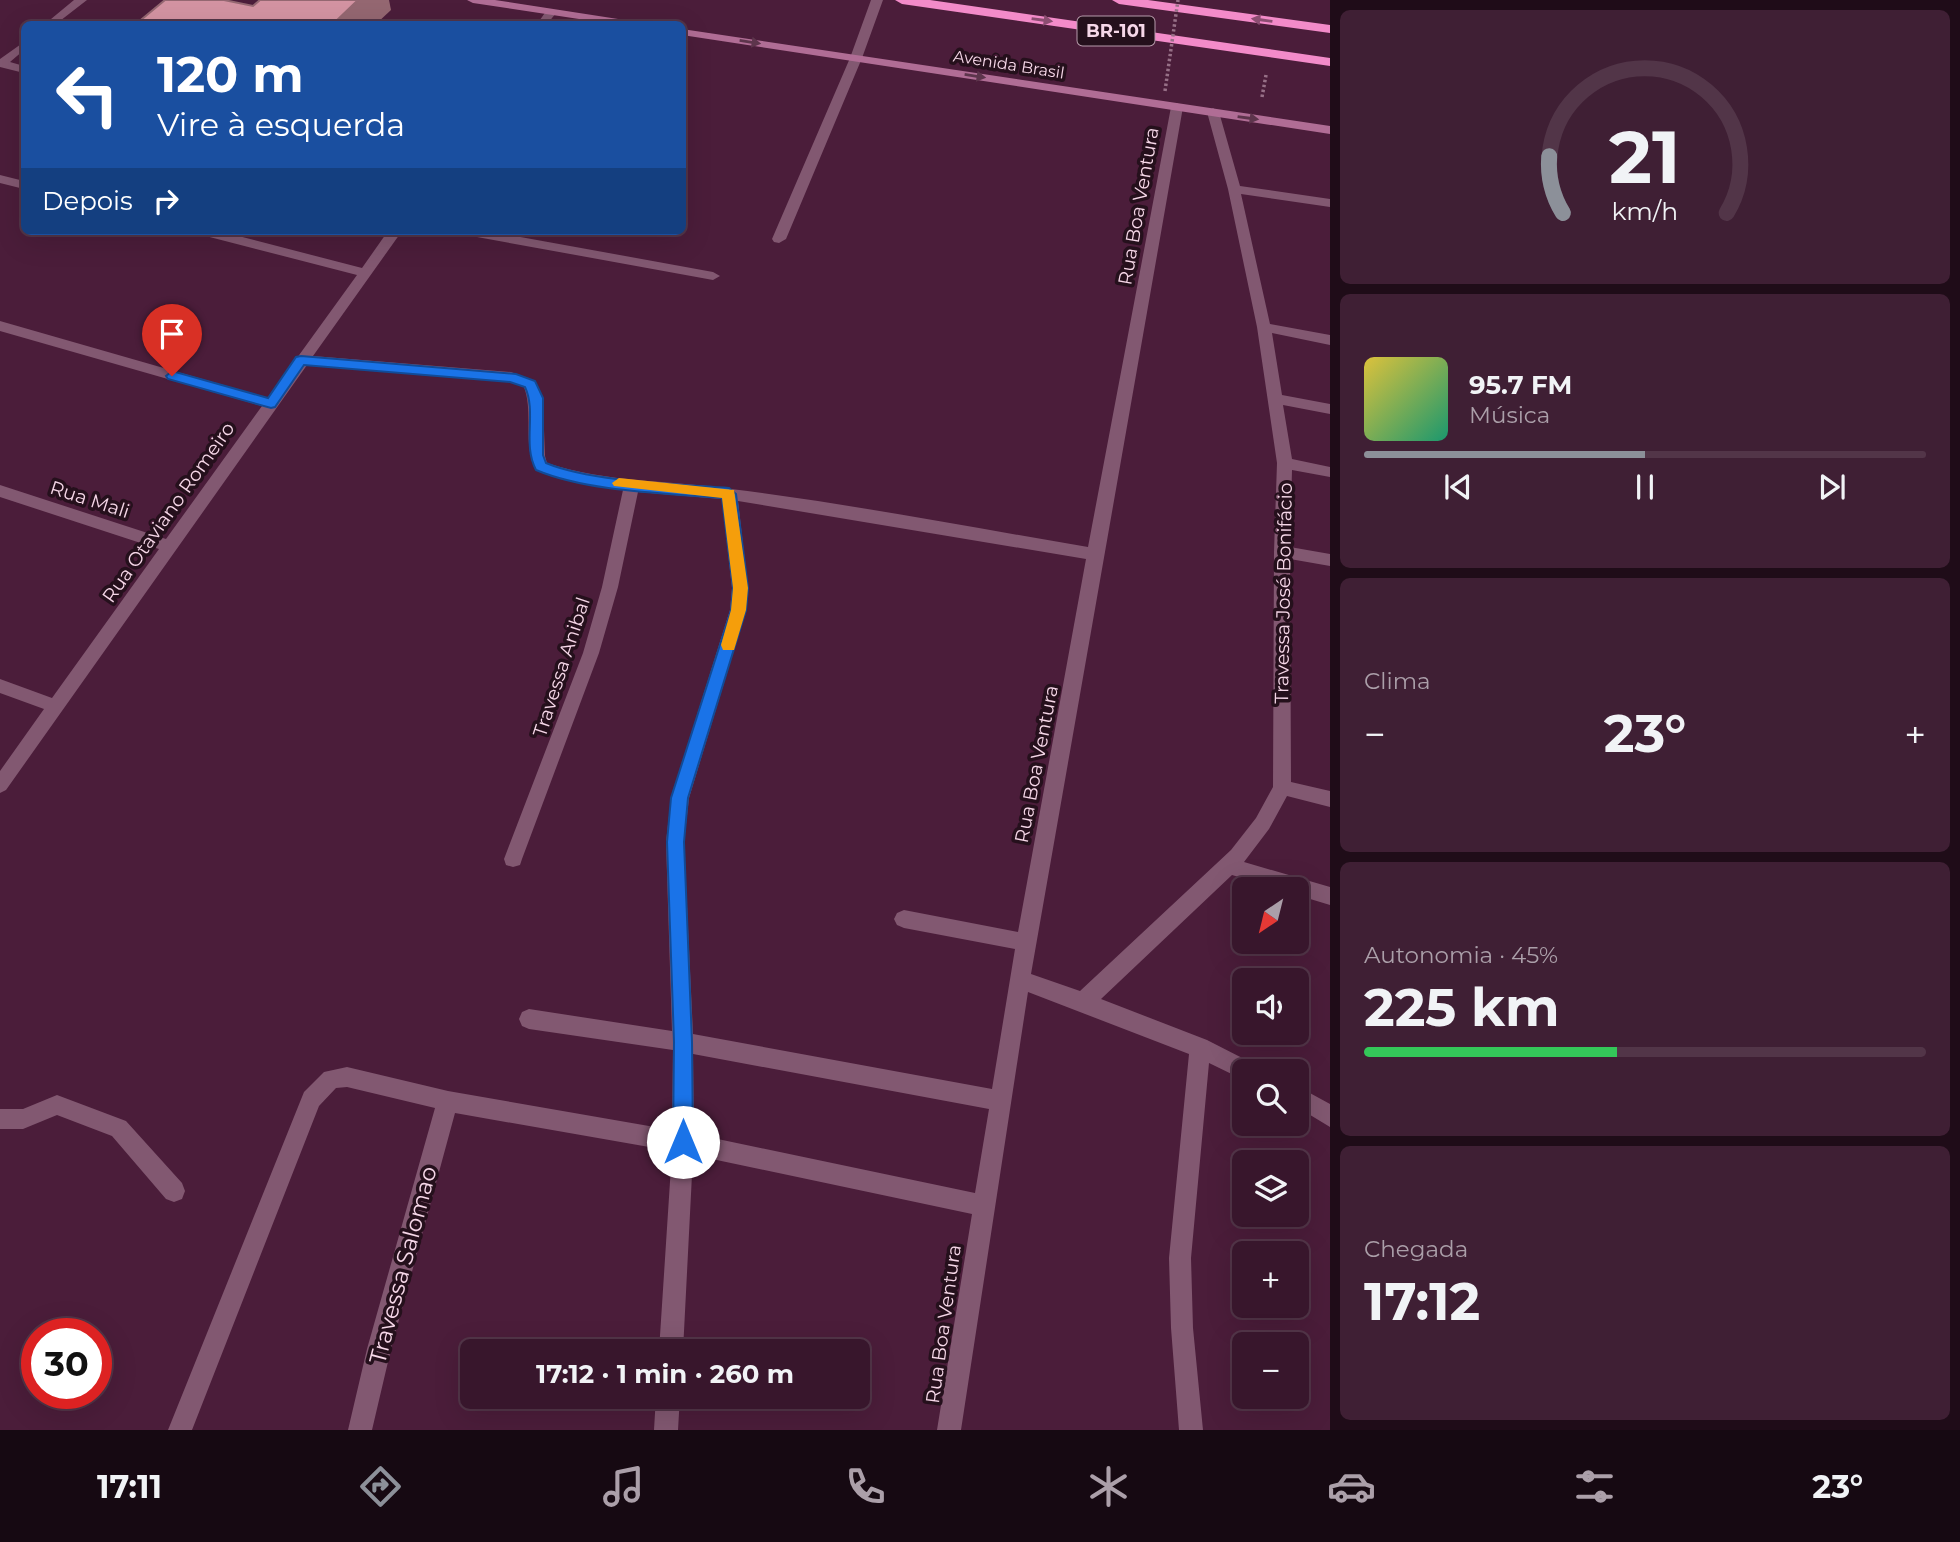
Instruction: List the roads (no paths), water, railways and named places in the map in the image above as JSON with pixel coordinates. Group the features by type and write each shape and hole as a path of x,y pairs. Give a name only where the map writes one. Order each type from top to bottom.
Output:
{"highway":[{"name":"BR-101","path":"902,0 1330,62"},
{"name":"BR-101","path":"1119,0 1330,29"}],"street":[{"path":"54,21 81,0"},
{"path":"473,0 611,21"},
{"path":"779,240 856,58 877,0"},
{"path":"544,21 551,12"},
{"name":"Avenida Brasil","path":"686,33 1330,130"},
{"path":"1,63 21,47"},
{"path":"1,63 21,69"},
{"name":"Rua Boa Ventura","path":"949,1430 1025,942 1177,107"},
{"name":"Travessa José Bonifácio","path":"1084,1001 1230,866 1271,814 1282,787 1282,552 1285,463 1264,327 1234,189 1213,112"},
{"path":"0,179 21,184"},
{"path":"1234,189 1330,204"},
{"path":"219,235 366,273"},
{"name":"Rua Otaviano Romeiro","path":"0,785 392,235"},
{"path":"488,235 713,276"},
{"path":"0,326 271,404"},
{"path":"1264,327 1330,340"},
{"path":"301,360 511,377 530,384 537,398 536,455 541,466 559,474 632,485 729,494 1097,555"},
{"path":"1277,399 1330,409"},
{"path":"1285,463 1330,472"},
{"name":"Travessa Anibal","path":"513,859 590,653 610,587 632,485"},
{"name":"Rua Mali","path":"0,491 168,546"},
{"path":"672,1339 683,1142 683,1042 675,842 680,798 738,610 740,588 729,494"},
{"path":"1282,552 1330,560"},
{"path":"0,686 57,707"},
{"path":"1282,787 1330,799"},
{"path":"1230,866 1330,895"},
{"path":"904,919 1025,942"},
{"path":"1021,980 1084,1001 1232,1064"},
{"path":"529,1019 683,1042 999,1101"},
{"path":"1191,1430 1182,1328 1180,1258 1200,1048"},
{"path":"180,1430 312,1100 320,1087 331,1079 346,1077 448,1101 683,1142 982,1205"},
{"name":"Travessa Salomao","path":"360,1430 379,1349 448,1101"},
{"path":"1309,1102 1330,1117"},
{"path":"0,1119 23,1119 57,1105 119,1128 174,1191"},
{"path":"666,1430 667,1409"}]}
